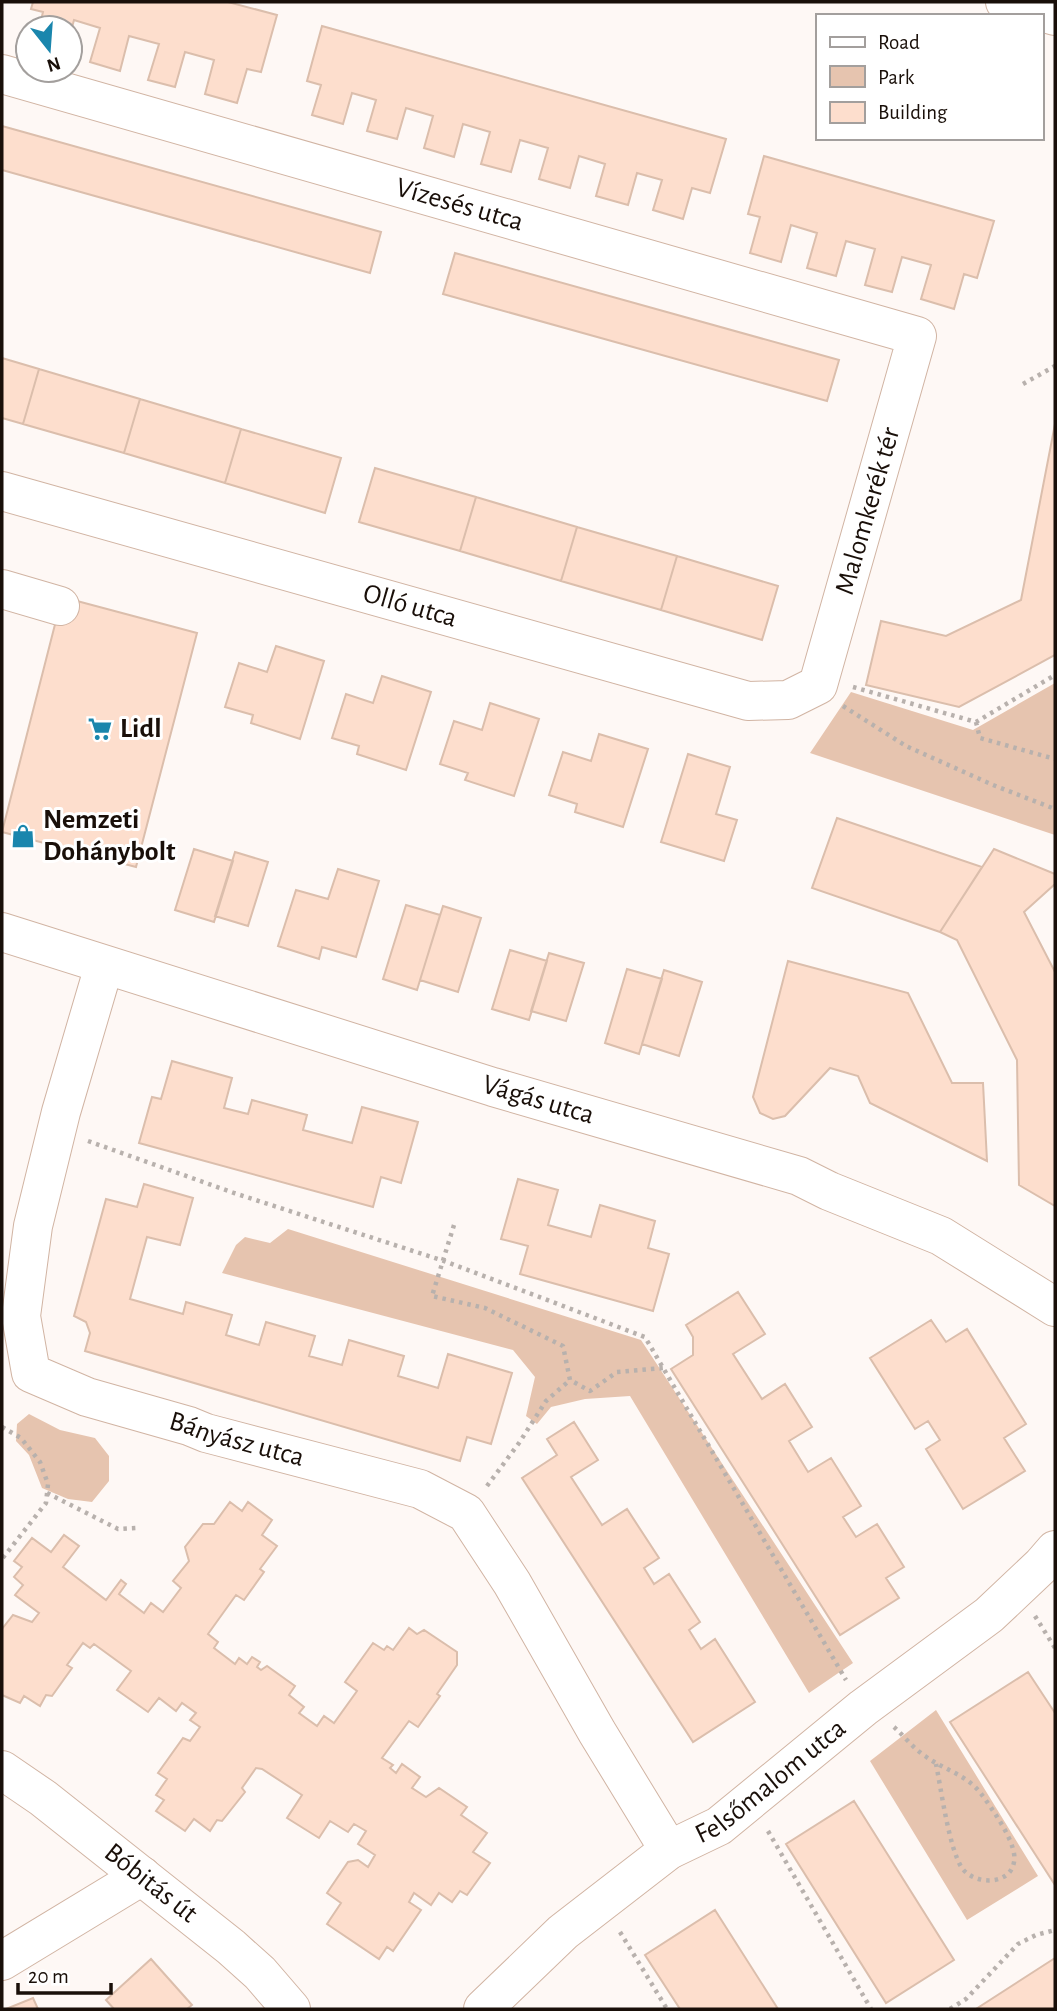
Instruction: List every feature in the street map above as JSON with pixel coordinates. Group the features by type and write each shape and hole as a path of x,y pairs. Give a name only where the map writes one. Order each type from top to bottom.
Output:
{"street":[{"path":"1005,2 1055,16"},
{"name":"Vízesés utca","path":"2,74 916,336"},
{"name":"Malomkerék tér","path":"816,684 916,336"},
{"name":"Olló utca","path":"2,491 748,701 788,700 816,684"},
{"path":"2,589 60,606"},
{"name":"Vágás utca","path":"2,932 493,1087 799,1176 829,1191 941,1236 1055,1307"},
{"name":"Bányász utca","path":"104,966 57,1130 33,1226 21,1316 31,1373 87,1397 206,1433 419,1489 468,1515 512,1583 597,1732 669,1850"},
{"name":"Felsőmalom utca","path":"482,2009 563,1932 669,1850 719,1826 875,1715 989,1615 1055,1550"},
{"name":"Bóbitás út","path":"2,1770 43,1798 231,1947 260,1972 291,2009"},
{"path":"2,1961 142,1876"}],"path":[{"path":"1023,383 1055,366"},
{"path":"816,684 976,722 1055,675"},
{"path":"816,684 906,746 992,785 1055,808"},
{"path":"976,722 980,738 1055,759"},
{"path":"57,1130 234,1193 444,1261 645,1336 875,1715 922,1754 966,1779 981,1793 1012,1845 1015,1861 1010,1872 999,1880 975,1878 963,1870 945,1812 936,1764"},
{"path":"454,1225 432,1296 485,1308 563,1346 570,1380 590,1391 617,1372 664,1368"},
{"path":"468,1515 546,1401 570,1380"},
{"path":"2,1427 21,1438 40,1462 48,1483 47,1503 2,1559"},
{"path":"47,1493 118,1529 137,1528"},
{"path":"1030,1608 1055,1648"},
{"path":"767,1829 871,2009"},
{"path":"618,1929 667,2009"},
{"path":"950,2009 966,1999 1018,1944 1055,1930"}],"green space":[{"path":"1055,683 1055,835 810,753 851,692 973,730"},
{"path":"288,1229 641,1340 853,1663 809,1693 630,1396 585,1399 551,1407 537,1424 526,1416 535,1377 513,1350 222,1273 236,1245 245,1237 270,1243"},
{"path":"29,1414 60,1430 95,1438 109,1456 109,1481 92,1502 68,1499 42,1488 29,1455 16,1441 17,1424"},
{"path":"936,1710 1038,1876 967,1920 870,1761"}],"building":[{"path":"33,2 228,2 277,15 261,72 247,69 237,103 205,94 214,60 185,52 175,87 148,80 159,44 129,36 120,71 90,62 100,28 84,23 84,14 42,14 31,9"},
{"path":"322,26 726,139 710,193 692,188 683,219 653,210 662,180 637,173 628,205 596,196 605,164 579,156 570,188 539,179 548,148 520,140 511,172 481,164 490,132 463,124 454,157 424,148 433,116 406,108 397,139 367,131 376,100 352,93 343,124 312,115 321,85 307,81"},
{"path":"2,126 381,232 370,273 2,170"},
{"path":"764,156 994,221 977,278 964,274 954,309 921,299 931,265 902,257 892,292 865,285 875,249 846,241 836,276 807,268 817,233 791,225 781,262 750,253 760,217 748,214"},
{"path":"455,253 839,360 827,401 443,294"},
{"path":"2,358 39,369 23,424 2,418"},
{"path":"39,369 140,399 124,453 23,424"},
{"path":"140,399 241,429 225,483 124,453"},
{"path":"1055,424 1055,655 959,707 866,685 881,621 946,636 1021,600"},
{"path":"241,429 341,458 325,513 225,483"},
{"path":"375,468 476,497 460,551 359,522"},
{"path":"476,497 577,527 561,581 460,551"},
{"path":"577,527 677,556 661,610 561,581"},
{"path":"677,556 778,586 762,640 661,610"},
{"name":"Lidl","path":"62,597 197,633 136,867 2,832"},
{"path":"276,646 324,661 300,739 251,723 253,715 225,707 239,663 267,672"},
{"path":"382,676 431,692 406,770 357,754 359,746 332,738 346,694 373,703"},
{"path":"490,703 539,719 514,796 465,780 468,773 440,764 454,721 482,730"},
{"path":"599,734 648,749 623,827 575,812 577,804 549,795 563,752 591,761"},
{"path":"688,754 730,767 716,814 737,820 724,861 661,842"},
{"path":"837,818 982,867 940,932 812,888"},
{"path":"194,849 233,861 214,922 175,910"},
{"path":"994,849 1055,874 1055,884 1024,912 1055,972 1055,1206 1019,1185 1017,1060 957,940 940,932"},
{"path":"235,852 268,862 248,926 215,916"},
{"path":"338,869 379,881 356,957 322,947 319,959 278,946 296,890 328,899"},
{"path":"406,905 440,915 417,990 383,979"},
{"path":"443,906 481,918 458,992 420,980"},
{"path":"510,950 547,961 529,1020 492,1009"},
{"path":"549,953 584,963 566,1021 531,1011"},
{"path":"788,961 908,993 952,1083 983,1083 987,1161 870,1103 858,1076 830,1068 785,1116 773,1119 760,1113 753,1097"},
{"path":"627,969 662,979 639,1054 605,1043"},
{"path":"664,970 702,982 679,1056 642,1044"},
{"path":"172,1061 232,1078 224,1108 248,1114 252,1100 307,1115 303,1130 352,1143 362,1107 418,1122 401,1183 381,1177 373,1207 139,1143 152,1097 161,1099"},
{"path":"518,1179 558,1190 548,1225 591,1237 600,1205 655,1221 648,1248 669,1254 653,1311 520,1274 528,1246 501,1239"},
{"path":"144,1184 193,1198 180,1245 147,1237 130,1299 183,1314 186,1302 232,1315 226,1335 259,1345 266,1322 315,1336 309,1356 342,1365 349,1340 404,1356 398,1376 438,1388 448,1354 512,1373 491,1444 467,1437 460,1461 85,1351 90,1333 86,1322 74,1316 106,1199 137,1207"},
{"path":"738,1292 765,1334 733,1354 762,1399 785,1384 812,1427 789,1441 808,1472 831,1458 861,1506 843,1517 856,1537 877,1524 904,1567 886,1578 899,1598 840,1635 671,1369 693,1355 693,1337 686,1325"},
{"path":"931,1320 946,1342 967,1329 1026,1424 1004,1438 1025,1471 963,1509 926,1449 940,1440 928,1421 915,1429 870,1358"},
{"path":"574,1422 598,1460 571,1477 602,1525 627,1509 659,1558 644,1568 654,1584 669,1574 700,1622 689,1630 701,1649 715,1639 755,1702 693,1742 522,1478 557,1455 547,1439"},
{"path":"230,1502 242,1511 248,1502 272,1520 262,1535 277,1546 260,1569 264,1572 244,1600 236,1595 208,1634 218,1642 214,1648 235,1664 239,1658 247,1664 252,1657 260,1662 257,1667 261,1670 267,1666 295,1686 289,1695 304,1707 299,1713 317,1726 324,1716 334,1723 357,1691 345,1682 373,1643 384,1650 387,1646 393,1650 409,1628 417,1634 424,1630 457,1652 457,1665 437,1694 440,1696 418,1727 409,1721 382,1758 393,1765 390,1768 396,1773 402,1764 420,1777 412,1788 426,1797 439,1788 467,1807 461,1815 487,1833 473,1852 490,1863 467,1895 460,1891 452,1902 439,1893 431,1905 414,1893 409,1902 421,1910 393,1951 387,1947 379,1959 327,1924 341,1903 327,1893 348,1862 358,1860 368,1867 375,1855 358,1844 366,1831 354,1824 348,1832 330,1821 319,1838 287,1818 302,1795 262,1769 256,1768 242,1788 245,1792 222,1821 217,1820 210,1831 194,1819 185,1831 156,1811 164,1800 156,1795 167,1779 158,1773 183,1738 190,1741 200,1727 190,1720 196,1713 182,1703 176,1711 159,1698 148,1712 117,1690 131,1671 94,1644 90,1648 83,1643 67,1665 72,1668 52,1696 46,1695 40,1706 24,1696 20,1703 2,1695 2,1629 13,1615 32,1622 39,1613 15,1595 23,1585 14,1577 22,1567 14,1561 32,1538 51,1552 64,1535 79,1546 63,1567 106,1600 121,1580 126,1584 119,1594 144,1613 151,1603 163,1612 181,1588 173,1581 189,1561 185,1547 203,1524 214,1524"},
{"path":"1028,1672 1055,1713 1055,1885 950,1722"},
{"path":"854,1801 954,1960 886,2003 786,1844"},
{"path":"715,1910 778,2009 680,2009 645,1955"},
{"path":"1055,1958 1055,2009 976,2009"},
{"path":"151,1959 192,2005 187,2009 114,2009 106,2000"},
{"path":"33,1998 38,2009 6,2009"}],"place":[{"name":"Lidl","path":"100,729"},
{"name":"Nemzeti Dohánybolt","path":"23,836"}]}
